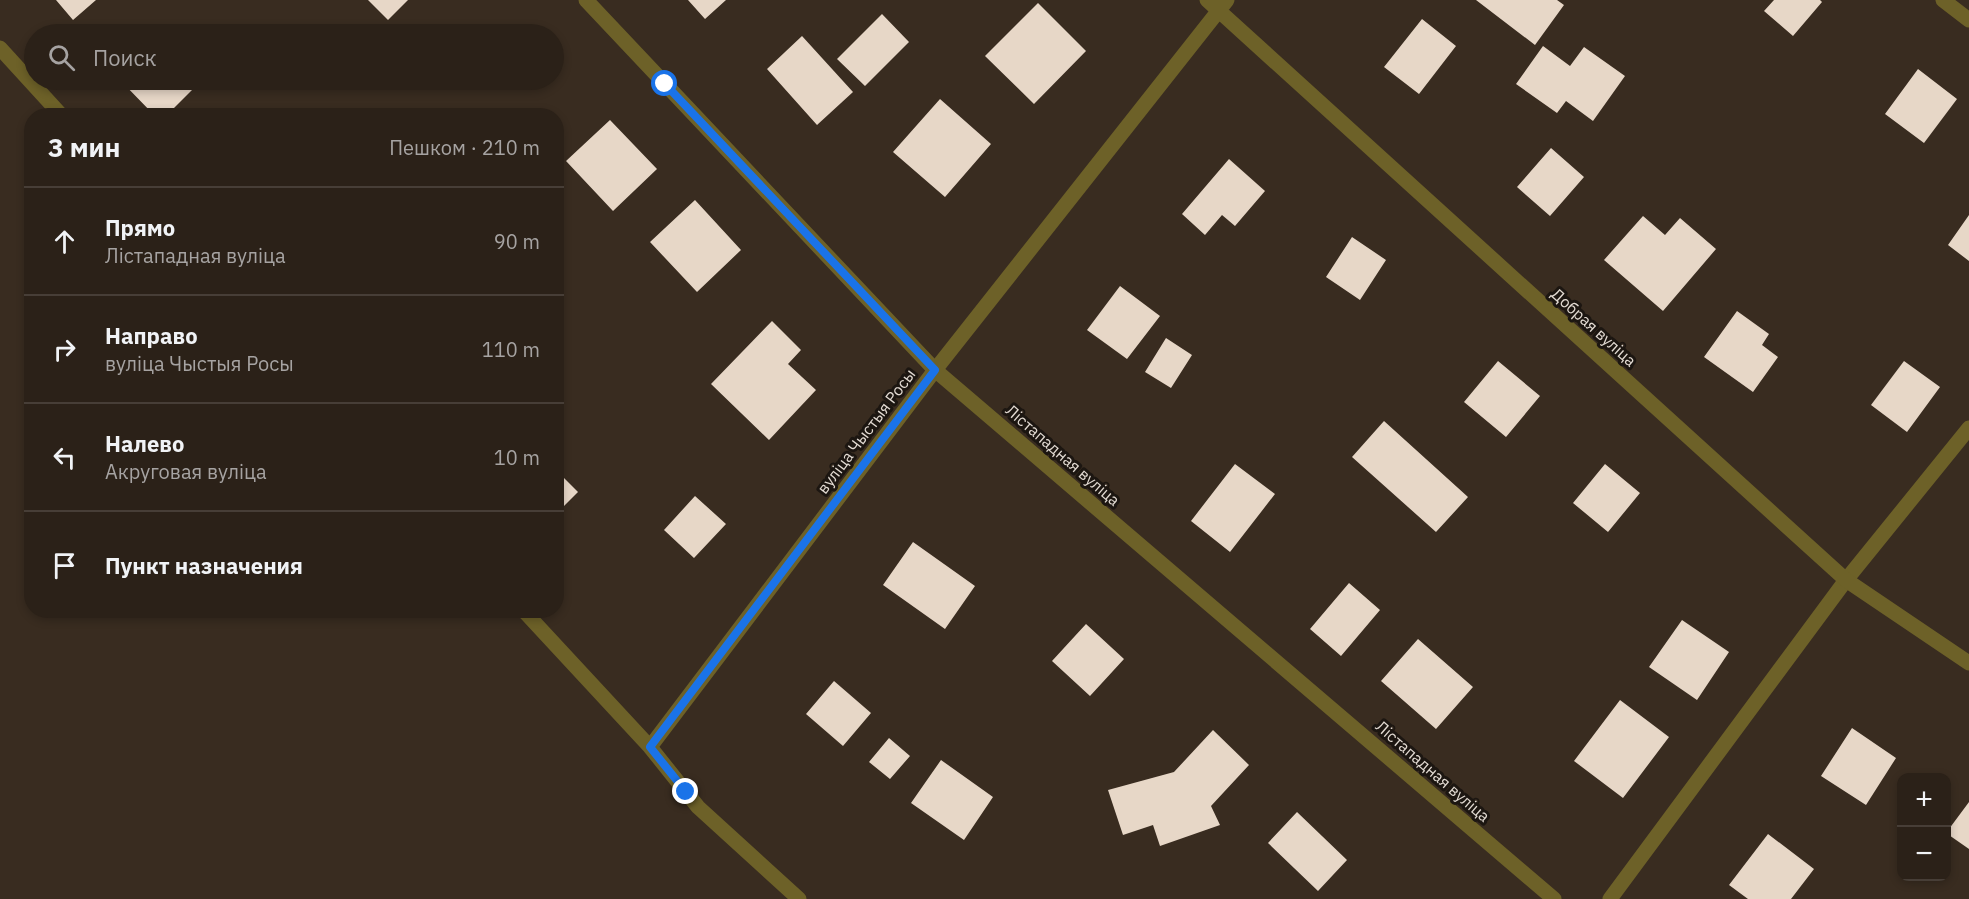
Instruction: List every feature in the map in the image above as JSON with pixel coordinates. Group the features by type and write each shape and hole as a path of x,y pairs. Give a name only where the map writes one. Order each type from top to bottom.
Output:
{"street":[{"name":"Лістападная вуліца","path":"586,0 935,370 1554,899"},
{"name":"Добрая вуліца","path":"1207,0 1222,6 1846,579 1969,663"},
{"path":"1943,0 1969,20"},
{"name":"вуліца Чыстыя Росы","path":"650,747 935,370 1222,6"},
{"path":"0,48 24,74"},
{"path":"38,90 55,108"},
{"path":"1610,899 1846,579 1969,428"},
{"path":"530,618 650,747 698,807 799,899"}],"building":[{"path":"56,0 96,0 73,20"},
{"path":"368,0 408,0 388,20"},
{"path":"688,0 726,0 705,19"},
{"path":"1476,0 1557,0 1564,5 1535,45"},
{"path":"1774,0 1820,0 1822,2 1793,36 1764,11"},
{"path":"1038,3 1086,51 1034,104 985,56"},
{"path":"882,14 909,42 865,86 837,59"},
{"path":"1422,19 1456,46 1419,94 1384,67"},
{"path":"802,36 853,92 817,125 767,69"},
{"path":"1543,46 1570,66 1584,47 1625,76 1593,121 1566,101 1557,113 1516,84"},
{"path":"1918,69 1957,99 1924,143 1885,114"},
{"path":"130,90 192,90 174,108 147,108"},
{"path":"940,99 991,144 945,197 893,152"},
{"path":"610,120 657,169 613,211 566,161"},
{"path":"1551,148 1584,177 1550,216 1517,187"},
{"path":"1229,159 1265,191 1235,226 1222,215 1205,235 1182,214"},
{"path":"695,200 741,250 697,292 650,242"},
{"path":"1969,215 1969,261 1948,245"},
{"path":"1643,216 1665,235 1680,218 1716,249 1663,311 1604,260"},
{"path":"1352,237 1386,260 1360,300 1326,277"},
{"path":"1120,286 1160,316 1127,359 1087,330"},
{"path":"1737,311 1769,334 1762,345 1778,357 1753,392 1704,357"},
{"path":"772,321 801,350 788,364 816,390 769,440 711,384"},
{"path":"1166,338 1192,355 1171,388 1145,372"},
{"path":"1498,361 1540,396 1506,437 1464,402"},
{"path":"1904,361 1940,387 1907,432 1871,405"},
{"path":"1384,421 1468,497 1436,532 1352,457"},
{"path":"1235,464 1275,494 1230,552 1191,521"},
{"path":"1605,464 1640,493 1608,532 1573,503"},
{"path":"564,478 578,492 564,506"},
{"path":"695,496 726,524 694,558 664,530"},
{"path":"913,542 975,586 945,629 883,585"},
{"path":"1349,583 1380,610 1341,656 1310,629"},
{"path":"1682,620 1729,652 1697,700 1649,667"},
{"path":"1086,624 1124,659 1090,696 1052,661"},
{"path":"1418,639 1473,687 1436,729 1381,681"},
{"path":"834,681 871,713 843,746 806,714"},
{"path":"1620,700 1669,737 1623,798 1574,761"},
{"path":"1852,728 1896,758 1866,805 1821,776"},
{"path":"1213,730 1249,765 1211,806 1220,825 1160,846 1153,825 1123,835 1108,790 1174,772"},
{"path":"889,738 910,756 890,779 869,762"},
{"path":"941,760 993,797 964,840 911,803"},
{"path":"1969,802 1969,849 1951,836 1951,826"},
{"path":"1297,812 1347,860 1318,891 1268,843"},
{"path":"1768,834 1814,869 1791,899 1748,899 1729,885"}],"route":[{"path":"665,84 935,370 650,747 686,792"}]}
